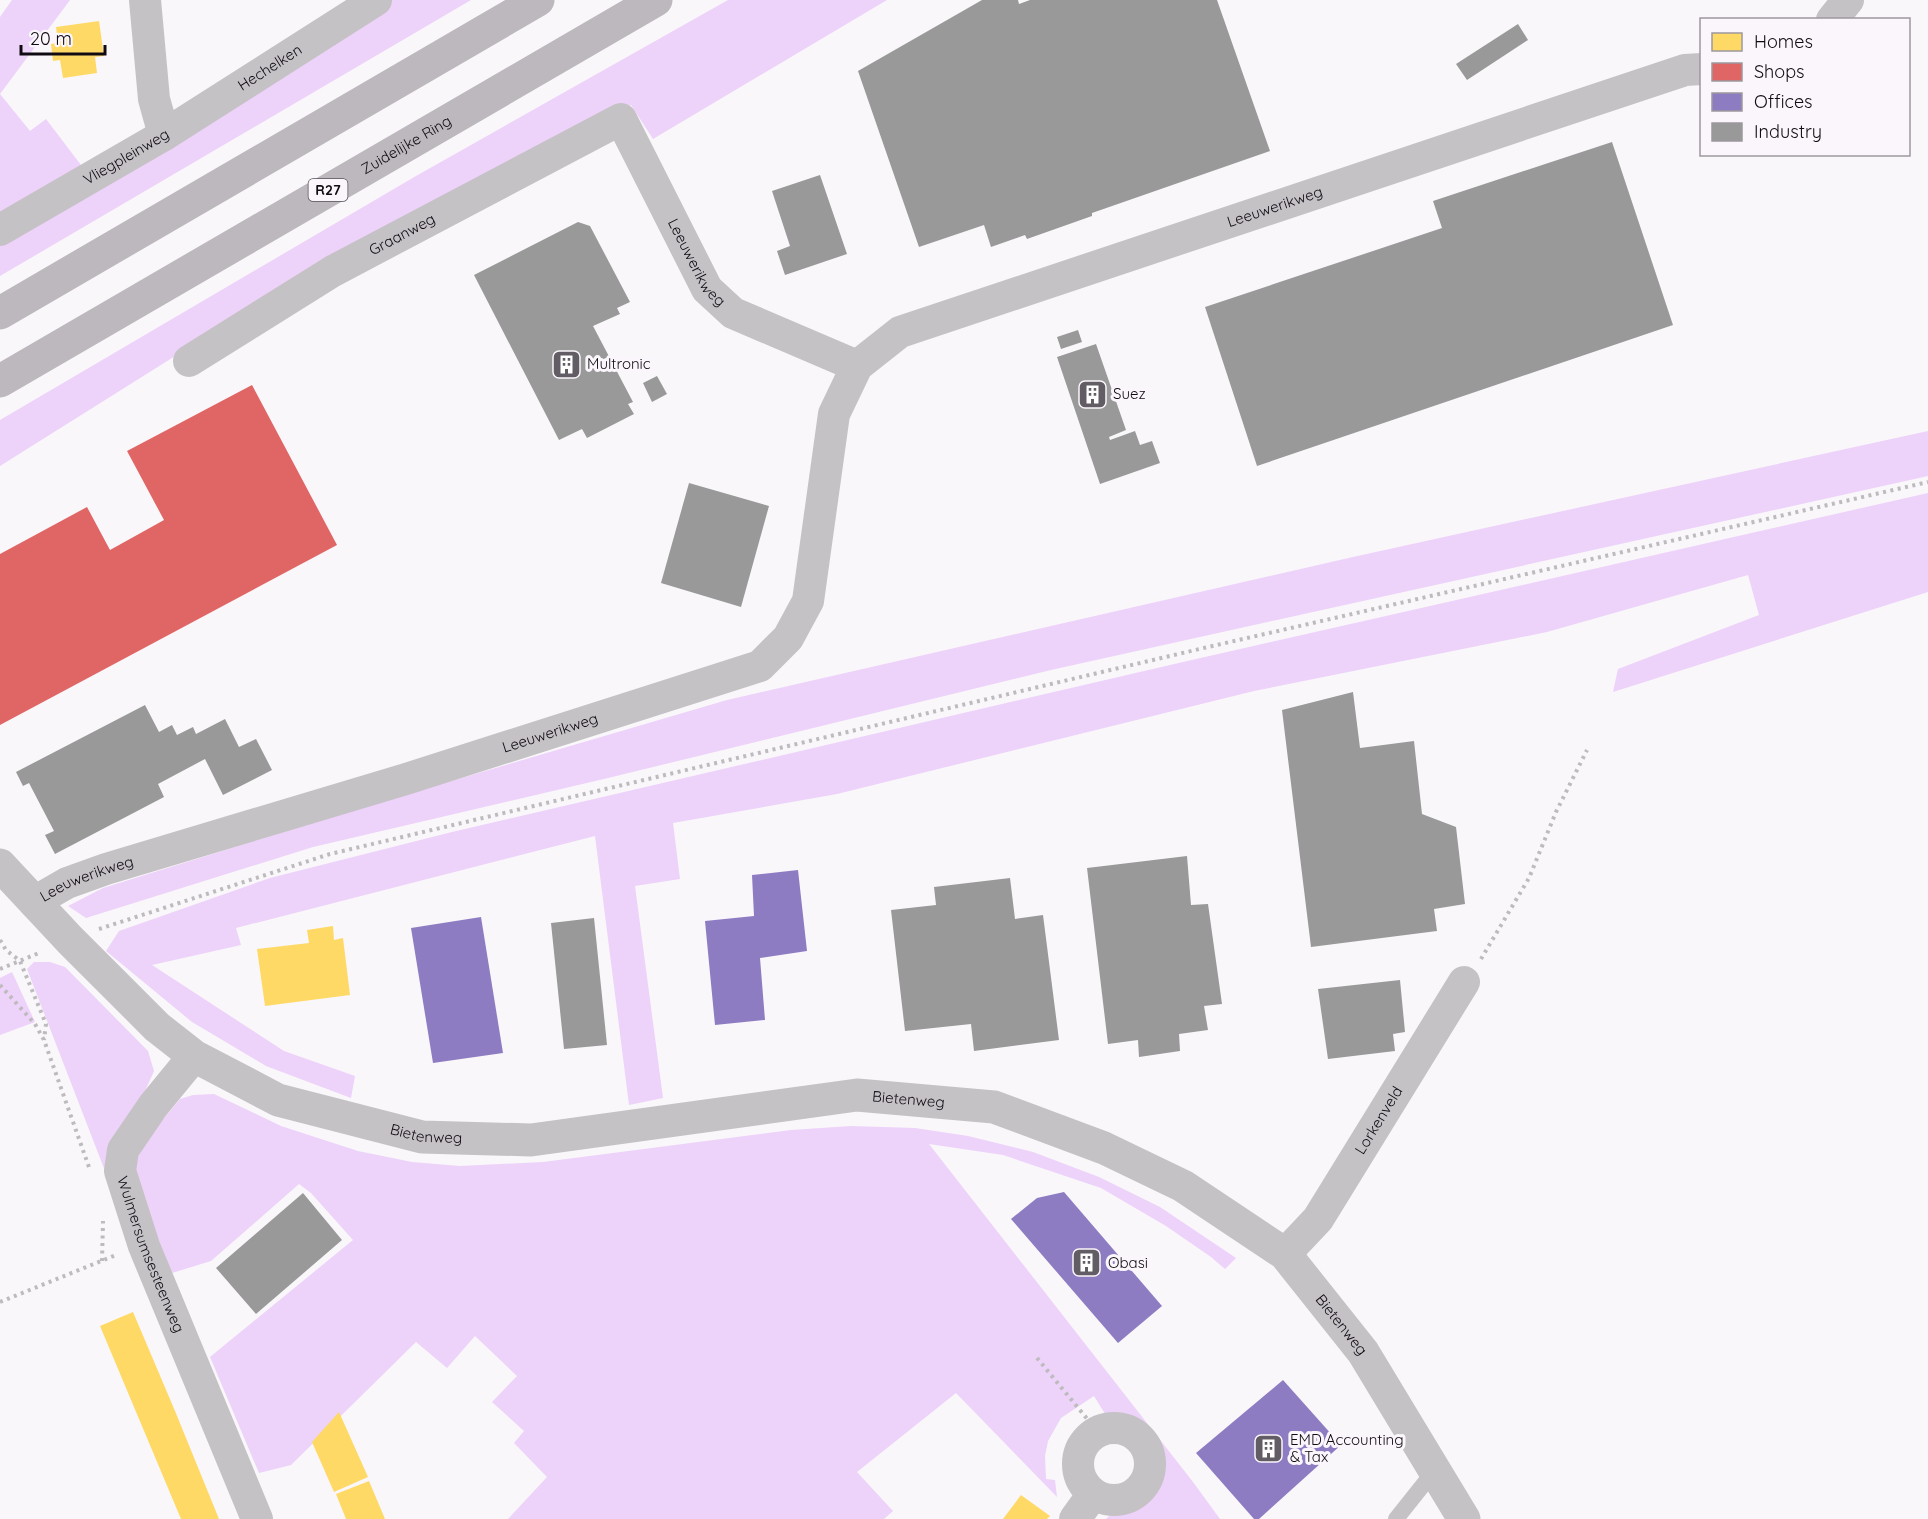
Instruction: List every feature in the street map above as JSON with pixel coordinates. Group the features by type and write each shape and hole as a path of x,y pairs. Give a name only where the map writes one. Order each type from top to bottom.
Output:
{"highway":[{"path":"0,313 538,0"},
{"name":"Zuidelijke Ring","path":"0,381 656,0"}],"street":[{"name":"Vliegpleinweg","path":"0,230 164,135 154,99 145,0"},
{"name":"Hechelken","path":"164,135 376,0"},
{"path":"1834,18 1848,0"},
{"name":"Leeuwerikweg","path":"12,886 67,883 106,869 406,779 760,666 788,638 808,601 834,414 858,366 900,332 1685,70 1700,69"},
{"name":"Leeuwerikweg","path":"621,119 707,289 733,313 858,366"},
{"name":"Graanweg","path":"189,361 333,271 621,119"},
{"path":"12,886 157,1027 194,1056"},
{"name":"Lorkenveld","path":"1285,1254 1318,1219 1464,981"},
{"name":"Bietenweg","path":"194,1056 278,1100 422,1137 531,1140 857,1095 994,1107 1104,1148 1183,1186 1285,1254 1363,1352 1464,1519"},
{"name":"Wulmersumsesteenweg","path":"194,1056 153,1106 123,1150 120,1171 144,1246 257,1519"},
{"path":"1116,1428 1127,1430 1137,1435 1145,1445 1150,1456 1150,1469 1143,1486 1129,1497 1117,1501 1093,1494 1079,1476 1079,1452 1085,1442 1098,1432 1116,1428"},
{"path":"1075,1519 1093,1494"}],"lane":[{"path":"1396,1519 1434,1470"}],"path":[{"path":"70,940 330,854 1208,647 1928,482"},
{"path":"1464,981 1489,948 1529,878 1556,812 1587,750"},
{"path":"0,940 6,950 20,961 46,1024 44,1040"},
{"path":"0,969 20,961"},
{"path":"0,985 35,1024 44,1040 92,1178"},
{"path":"0,1302 102,1261 103,1218"},
{"path":"1036,1358 1098,1432"}],"shaded area":[{"path":"12,0 70,0 0,94 0,17"},
{"path":"390,0 471,0 0,276 0,239"},
{"path":"728,0 887,0 653,139 631,105 317,267 0,466 0,420 416,176"},
{"path":"0,94 30,131 46,119 84,169 0,215"},
{"path":"1928,431 1928,476 1051,670 313,847 86,918 68,906 103,888 400,796 727,700 1353,557"},
{"path":"1928,493 1928,592 1613,692 1618,669 1759,615 1748,575 1547,632 1254,691 837,794 673,823 680,879 635,886 663,1098 629,1105 595,836 236,928 241,945 152,965 284,1051 355,1076 351,1098 266,1066 192,1022 106,951 119,931 270,878 452,832 1183,662"},
{"path":"34,962 50,962 65,967 148,1051 154,1071 107,1176 27,969"},
{"path":"12,972 35,1022 0,1035 0,978"},
{"path":"214,1094 281,1126 358,1151 412,1162 460,1166 543,1162 791,1130 851,1126 915,1128 968,1136 1033,1152 1099,1177 1160,1207 1236,1258 1225,1269 1166,1226 1101,1188 1003,1155 929,1144 1220,1519 1106,1519 1110,1515 1135,1509 1147,1503 1161,1478 1162,1460 1154,1439 1147,1431 1139,1424 1129,1420 1107,1417 1094,1396 1061,1418 1048,1441 1045,1456 1046,1479 1055,1480 1057,1497 956,1393 857,1472 893,1511 884,1519 508,1519 547,1477 514,1443 524,1431 492,1402 517,1376 475,1336 447,1368 416,1342 291,1465 259,1473 210,1357 353,1240 311,1193 299,1184 211,1261 172,1273 135,1183 136,1160 149,1136 180,1099 193,1095"}],"building: Homes":[{"path":"99,21 104,56 95,57 97,73 63,78 60,60 53,61 51,44 58,43 56,27"},
{"path":"333,926 334,940 343,938 350,995 265,1006 257,949 309,943 307,930"},
{"path":"133,1312 219,1519 181,1519 100,1326"},
{"path":"339,1412 368,1477 334,1492 312,1442"},
{"path":"369,1481 385,1519 346,1519 336,1494"},
{"path":"1021,1495 1050,1516 1047,1519 1003,1519"}],"building: Shops":[{"path":"252,385 337,545 0,725 0,554 87,507 110,550 164,520 127,451"}],"building: Offices":[{"path":"798,870 807,951 760,958 765,1020 715,1025 705,921 754,916 752,875"},
{"path":"481,917 503,1053 433,1063 411,928"},
{"name":"Obasi","path":"1064,1192 1162,1306 1118,1343 1011,1219 1037,1198"},
{"name":"EMD Accounting & Tax","path":"1283,1380 1341,1445 1259,1519 1254,1519 1196,1453"}],"building: Industry":[{"path":"982,0 1018,0 1019,4 1030,0 1217,0 1270,151 1092,213 1092,216 1027,239 1025,235 991,247 984,225 919,247 858,71"},
{"path":"1518,24 1528,40 1467,80 1456,64"},
{"path":"1612,142 1673,325 1257,466 1205,307 1442,228 1433,201"},
{"path":"820,175 847,254 785,275 777,251 790,246 772,191"},
{"name":"Multronic","path":"578,222 590,226 630,302 617,308 620,314 593,326 633,402 628,404 634,414 587,438 582,429 559,440 474,275"},
{"path":"1078,330 1082,342 1061,349 1057,337"},
{"name":"Suez","path":"1096,344 1126,430 1109,437 1110,440 1135,431 1140,445 1152,441 1160,463 1100,484 1057,357"},
{"path":"657,376 667,394 652,402 643,383"},
{"path":"689,483 769,506 741,607 661,583"},
{"path":"1353,692 1360,748 1414,741 1422,814 1456,827 1465,904 1434,909 1437,931 1311,947 1282,710"},
{"path":"145,705 159,732 172,725 177,735 193,727 196,734 225,719 239,747 256,739 272,770 223,795 205,759 158,784 164,797 55,854 45,835 54,831 29,783 23,786 16,772"},
{"path":"1187,856 1191,905 1208,904 1222,1004 1204,1006 1208,1030 1179,1034 1180,1051 1139,1057 1138,1040 1108,1044 1087,868"},
{"path":"1010,878 1015,919 1043,915 1059,1040 974,1051 971,1024 905,1031 891,910 936,905 934,887"},
{"path":"594,918 607,1045 564,1049 551,923"},
{"path":"1400,980 1405,1032 1393,1034 1395,1051 1328,1059 1318,989"},
{"path":"303,1193 342,1240 256,1314 216,1268"}],"place":[{"name":"Multronic","path":"566,364"},
{"name":"Suez","path":"1092,394"},
{"name":"Obasi","path":"1087,1263"},
{"name":"EMD Accounting & Tax","path":"1269,1449"}]}
